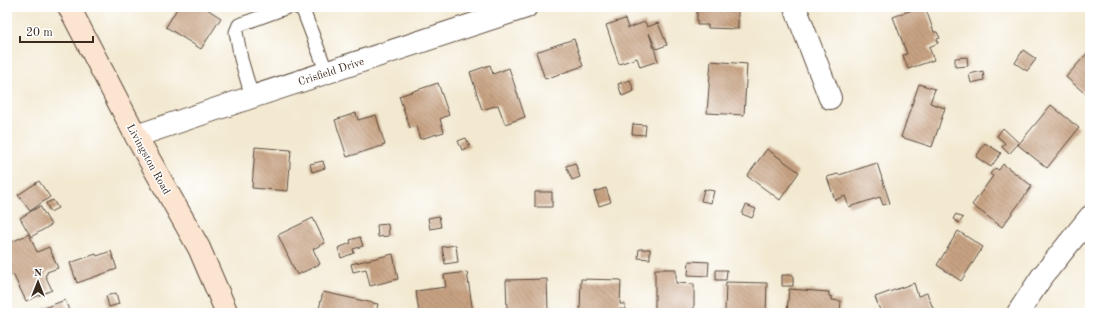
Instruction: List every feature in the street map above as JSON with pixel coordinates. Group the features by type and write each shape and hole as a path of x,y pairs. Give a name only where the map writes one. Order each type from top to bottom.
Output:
{"main road":[{"name":"Livingston Road","path":"69,7 136,136 199,248 226,313"}],"street":[{"name":"Crisfield Drive","path":"136,136 526,7"},
{"path":"795,7 830,98"},
{"path":"1018,313 1041,278 1090,217"}],"lane":[{"path":"252,97 241,59 236,32 239,25 288,7"},
{"path":"297,7 303,10 326,73"}],"building":[{"path":"178,7 204,7 221,18 201,49 166,27"},
{"path":"697,7 738,7 738,29 708,28 708,25 697,25"},
{"path":"920,7 925,7 934,32 937,32 940,38 937,39 938,43 929,47 934,60 908,69 903,55 907,54 893,17"},
{"path":"625,19 628,28 645,22 647,27 658,23 667,45 656,49 649,33 658,61 640,67 637,58 619,64 606,25"},
{"path":"574,39 583,66 545,79 536,52"},
{"path":"1023,50 1036,59 1027,71 1015,63"},
{"path":"1090,50 1090,98 1066,77"},
{"path":"967,57 968,66 955,67 955,58"},
{"path":"711,61 747,64 744,115 707,113"},
{"path":"490,65 493,74 509,68 525,117 505,124 498,105 482,110 470,72"},
{"path":"983,71 984,80 971,83 969,74"},
{"path":"630,80 634,91 622,96 618,84"},
{"path":"438,83 449,115 440,119 444,132 420,139 416,126 410,128 399,96"},
{"path":"919,84 935,89 930,103 945,108 932,147 901,137"},
{"path":"1051,105 1079,128 1047,168 1018,145"},
{"path":"356,113 358,120 376,115 385,145 347,157 335,120"},
{"path":"633,124 646,125 645,135 632,134"},
{"path":"1003,128 1019,143 1009,154 1002,147 1005,143 997,136"},
{"path":"466,138 470,147 462,150 458,141"},
{"path":"985,143 1001,153 991,167 976,157"},
{"path":"255,147 291,150 288,191 252,188"},
{"path":"767,149 799,172 780,200 747,176"},
{"path":"323,161 325,168 312,172 310,164"},
{"path":"575,163 580,177 572,180 566,166"},
{"path":"877,163 890,203 883,205 880,197 849,207 845,196 835,200 827,177 839,175"},
{"path":"1003,164 1032,186 1002,227 972,205 993,176 990,174 995,168 999,170"},
{"path":"39,181 50,197 30,211 18,195"},
{"path":"606,188 611,202 599,206 594,192"},
{"path":"704,189 714,191 711,203 701,201"},
{"path":"535,192 552,192 552,207 535,207"},
{"path":"53,200 58,208 50,212 46,203"},
{"path":"746,205 756,209 752,218 742,214"},
{"path":"40,206 51,225 31,237 20,218"},
{"path":"956,214 963,218 959,223 953,219"},
{"path":"439,216 441,227 430,229 428,218"},
{"path":"313,218 325,243 313,249 320,264 297,275 278,235"},
{"path":"388,224 389,236 378,237 377,225"},
{"path":"958,231 983,247 961,281 937,265"},
{"path":"29,234 37,252 49,247 58,268 47,272 45,275 52,290 26,301 13,274 10,276 7,270 10,268 10,265 7,266 7,244"},
{"path":"360,237 363,246 353,249 354,253 341,258 338,248 351,243 350,240"},
{"path":"456,245 458,262 445,264 442,247"},
{"path":"639,249 650,249 650,259 638,258"},
{"path":"111,251 117,269 77,283 70,263 96,254 97,256"},
{"path":"393,254 398,279 370,286 366,269 353,272 351,264"},
{"path":"689,261 709,262 708,276 688,275"},
{"path":"655,269 676,269 676,283 694,284 694,312 655,312"},
{"path":"716,270 727,270 726,280 716,280"},
{"path":"467,272 473,313 419,313 416,291 446,287 444,275"},
{"path":"782,275 793,275 793,286 782,286"},
{"path":"547,279 548,310 538,310 538,313 527,313 527,311 507,311 506,280"},
{"path":"581,279 621,280 620,304 625,304 625,310 620,309 620,313 580,312"},
{"path":"726,282 767,283 766,313 725,313"},
{"path":"914,283 918,296 927,293 934,311 928,313 881,313 875,297"},
{"path":"789,289 829,292 829,296 832,297 832,300 841,301 840,313 787,313"},
{"path":"323,292 378,304 376,313 318,313"},
{"path":"116,293 119,304 109,307 106,296"},
{"path":"65,300 70,313 31,313"}]}
